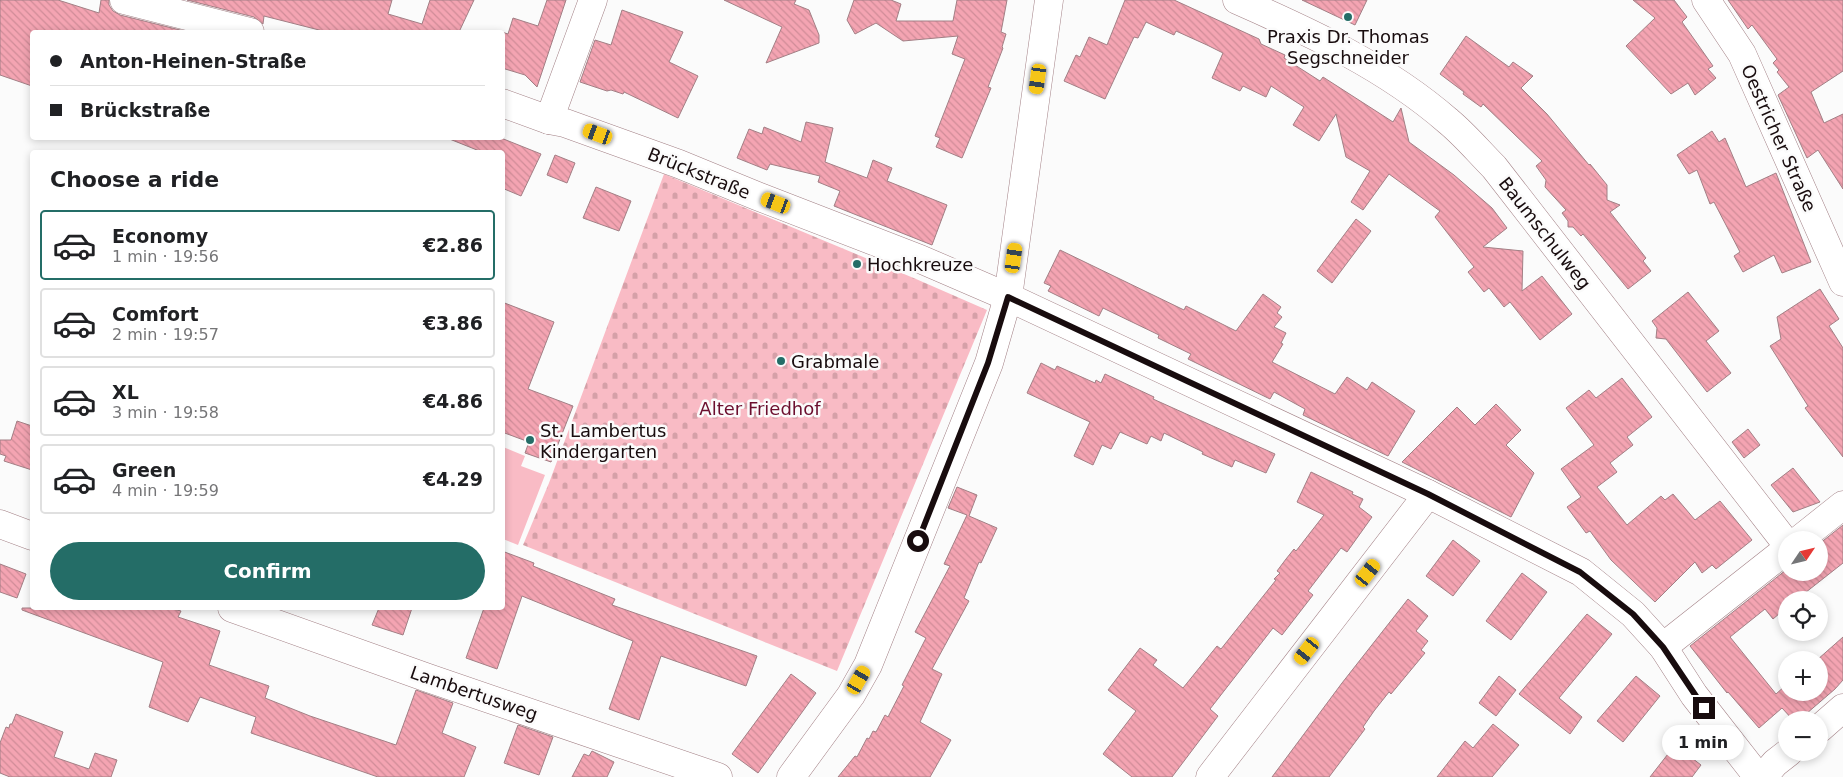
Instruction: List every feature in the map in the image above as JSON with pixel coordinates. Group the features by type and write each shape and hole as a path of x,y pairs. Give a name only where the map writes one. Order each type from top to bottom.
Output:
{"street":[{"path":"124,0 242,30"},
{"path":"549,120 593,0"},
{"path":"791,777 851,695 868,665 988,363 1008,297 1049,0"},
{"name":"Baumschulweg","path":"1237,0 1306,30 1383,72 1455,128 1494,167 1778,533"},
{"name":"Oestricher Straße","path":"1706,0 1742,54 1843,282"},
{"name":"Brückstraße","path":"505,104 549,120 565,123 679,164 920,258 1008,297 1428,494 1580,572 1633,614 1663,647 1694,695 1758,777"},
{"path":"1210,777 1428,494"},
{"path":"1810,531 1843,505"},
{"path":"0,524 30,535"},
{"path":"1663,647 1778,556"},
{"name":"Lambertusweg","path":"238,610 428,678 718,777"},
{"path":"1828,721 1843,708"},
{"path":"1763,777 1778,761"}],"green space":[{"name":"Alter Friedhof","path":"664,174 987,310 837,671 523,545 549,483"},
{"path":"505,448 525,456 521,466 545,475 518,545 505,540"}],"building":[{"path":"0,0 58,0 99,13 101,0 109,0 109,5 113,11 120,15 180,30 30,30 30,85 0,75"},
{"path":"187,0 392,0 388,14 422,24 430,0 474,0 460,30 319,30 264,16 263,24 254,17"},
{"path":"547,0 566,0 537,87 525,75 505,69 505,33 508,34 513,18 538,26"},
{"path":"724,0 796,0 794,4 809,10 819,35 819,43 766,63 782,27"},
{"path":"854,0 891,0 901,4 896,21 953,21 957,0 1007,0 1001,32 1006,34 1003,48 988,87 991,88 962,158 936,147 940,138 935,136 965,59 952,54 958,36 903,41 876,23 855,34 847,20"},
{"path":"1125,0 1174,0 1259,39 1261,44 1285,55 1284,58 1320,81 1323,77 1393,122 1401,108 1409,142 1454,175 1492,208 1507,228 1483,247 1523,251 1522,291 1542,276 1572,314 1540,340 1510,302 1504,307 1489,288 1484,292 1468,272 1474,267 1435,217 1440,211 1389,174 1363,210 1351,202 1370,171 1346,157 1336,114 1319,141 1293,125 1304,107 1271,86 1266,97 1243,86 1240,91 1212,78 1223,53 1207,45 1176,31 1174,35 1146,22 1138,38 1134,37 1105,99 1064,81 1076,55 1080,57 1089,37 1107,45"},
{"name":"Praxis Dr. Thomas Segschneider","path":"1302,0 1367,0 1355,25"},
{"path":"1633,0 1674,0 1687,17 1682,22 1713,66 1708,69 1716,78 1695,95 1688,83 1671,94 1626,46 1655,18"},
{"path":"1728,0 1843,0 1843,71 1811,92 1824,123 1843,114 1843,189 1818,150 1807,158 1778,95 1789,87 1777,72 1779,70 1773,63 1777,59 1752,25 1748,29"},
{"path":"622,10 683,32 669,62 698,76 678,118 624,92 623,94 611,90 607,91 580,82 595,40 611,45"},
{"path":"1466,36 1509,67 1513,62 1533,76 1521,88 1547,114 1607,185 1607,200 1620,205 1610,212 1646,258 1643,261 1651,271 1628,289 1583,234 1581,236 1573,227 1568,227 1568,221 1562,213 1566,210 1545,187 1546,180 1536,166 1542,161 1483,104 1481,107 1440,74"},
{"path":"806,122 833,128 825,162 867,178 873,160 892,168 887,181 947,205 932,245 834,206 840,191 818,182 820,176 770,164 767,170 737,158 749,129 762,134 764,127 801,142"},
{"path":"1712,131 1719,142 1725,138 1746,187 1776,173 1811,262 1782,273 1774,255 1743,272 1734,256 1740,252 1714,202 1710,204 1697,170 1689,174 1677,155"},
{"path":"452,140 505,140 541,154 521,196 505,189 505,150 477,150"},
{"path":"555,155 575,163 567,183 547,175"},
{"path":"596,187 631,201 619,231 583,218"},
{"path":"1356,219 1371,231 1332,283 1317,271"},
{"path":"1060,250 1184,310 1186,306 1236,331 1263,294 1281,307 1277,313 1282,317 1274,327 1286,333 1281,343 1283,344 1272,362 1335,394 1347,377 1367,390 1372,382 1415,411 1388,456 1303,415 1305,409 1274,392 1270,399 1188,359 1191,354 1158,338 1159,335 1103,308 1099,316 1048,291 1051,286 1044,283"},
{"path":"1820,289 1839,319 1829,326 1843,348 1843,457 1805,408 1808,406 1770,346 1781,339 1777,317"},
{"path":"1688,292 1719,331 1706,341 1731,373 1707,392 1666,339 1656,338 1657,328 1652,321"},
{"path":"505,303 554,322 528,389 573,406 551,462 525,453 529,442 505,433"},
{"path":"1041,363 1055,370 1057,366 1095,383 1096,380 1101,383 1105,374 1154,397 1153,399 1275,454 1266,473 1235,460 1232,467 1202,454 1203,452 1164,433 1161,441 1151,436 1147,444 1120,432 1111,449 1102,445 1093,465 1074,456 1090,422 1027,393"},
{"path":"1622,378 1652,417 1627,437 1633,445 1610,463 1617,472 1597,487 1627,525 1661,496 1665,500 1673,494 1695,520 1720,501 1752,540 1716,569 1712,565 1702,573 1695,562 1655,602 1611,560 1590,531 1586,533 1567,507 1581,497 1561,469 1594,445 1566,408 1589,390 1596,398"},
{"path":"1496,404 1521,430 1506,445 1534,473 1511,517 1402,462 1457,407 1475,425"},
{"path":"17,421 30,425 30,469 4,461 6,456 0,454 0,440 11,440"},
{"path":"1748,429 1760,445 1744,458 1732,442"},
{"path":"1793,468 1820,502 1793,512 1771,485"},
{"path":"1311,472 1353,492 1352,494 1363,499 1359,507 1372,517 1347,552 1341,548 1308,591 1313,595 1282,635 1273,628 1210,709 1218,716 1172,777 1132,777 1103,754 1136,711 1108,690 1140,648 1157,660 1153,665 1183,688 1217,646 1221,649 1276,580 1274,579 1280,573 1277,571 1286,559 1294,549 1296,551 1324,515 1297,502"},
{"path":"957,487 977,495 969,516 997,528 981,563 979,562 964,598 969,601 932,669 942,674 920,722 951,740 930,777 838,777 855,756 857,757 867,738 869,739 873,731 876,732 885,715 888,717 926,638 915,632 950,566 944,564 967,515 948,508"},
{"path":"1843,525 1843,563 1828,575 1828,537"},
{"path":"1453,540 1480,561 1453,596 1426,576"},
{"path":"505,552 534,563 533,566 615,599 612,605 757,656 746,686 661,656 639,720 609,709 633,641 522,596 497,669 466,658 483,610 505,610"},
{"path":"0,564 26,574 17,598 0,592"},
{"path":"1522,573 1547,592 1511,640 1486,621"},
{"path":"1778,576 1778,581 1820,581 1807,591 1778,591 1778,615 1773,619 1765,609 1730,637 1776,694 1778,692 1778,701 1821,701 1809,711 1785,711 1782,708 1759,728 1727,693 1690,646"},
{"path":"1408,599 1428,616 1416,631 1428,641 1421,650 1425,653 1391,694 1389,692 1374,711 1363,727 1365,729 1329,777 1272,777 1342,683"},
{"path":"22,608 30,608 30,610 181,611 178,617 220,631 209,665 269,686 265,698 310,716 396,745 416,690 453,703 442,733 476,747 464,777 378,777 251,733 256,717 200,697 188,722 149,707 163,662 22,610"},
{"path":"378,610 411,610 403,635 372,625"},
{"path":"1587,614 1612,634 1559,698 1582,717 1570,734 1519,694"},
{"path":"1843,637 1843,680 1828,695 1827,651"},
{"path":"791,674 816,693 758,773 732,754"},
{"path":"1499,676 1516,690 1496,716 1479,703"},
{"path":"1636,676 1660,696 1623,742 1597,721"},
{"path":"16,714 63,732 54,757 89,769 95,753 117,760 111,777 10,777 0,773 0,743 6,727 9,728"},
{"path":"1493,724 1519,745 1492,777 1437,777 1465,741 1473,748"},
{"path":"518,725 553,737 539,775 504,763"},
{"path":"1675,745 1701,765 1692,777 1650,777"},
{"path":"592,751 614,762 607,777 572,777 584,754 589,756"}],"place":[{"name":"Praxis Dr. Thomas Segschneider","path":"1348,17"},
{"name":"Hochkreuze","path":"857,264"},
{"name":"Grabmale","path":"781,361"},
{"name":"St. Lambertus Kindergarten","path":"530,440"}],"route":[{"path":"918,541 988,363 1008,297 1428,494 1580,572 1633,614 1663,647 1704,708"}]}
